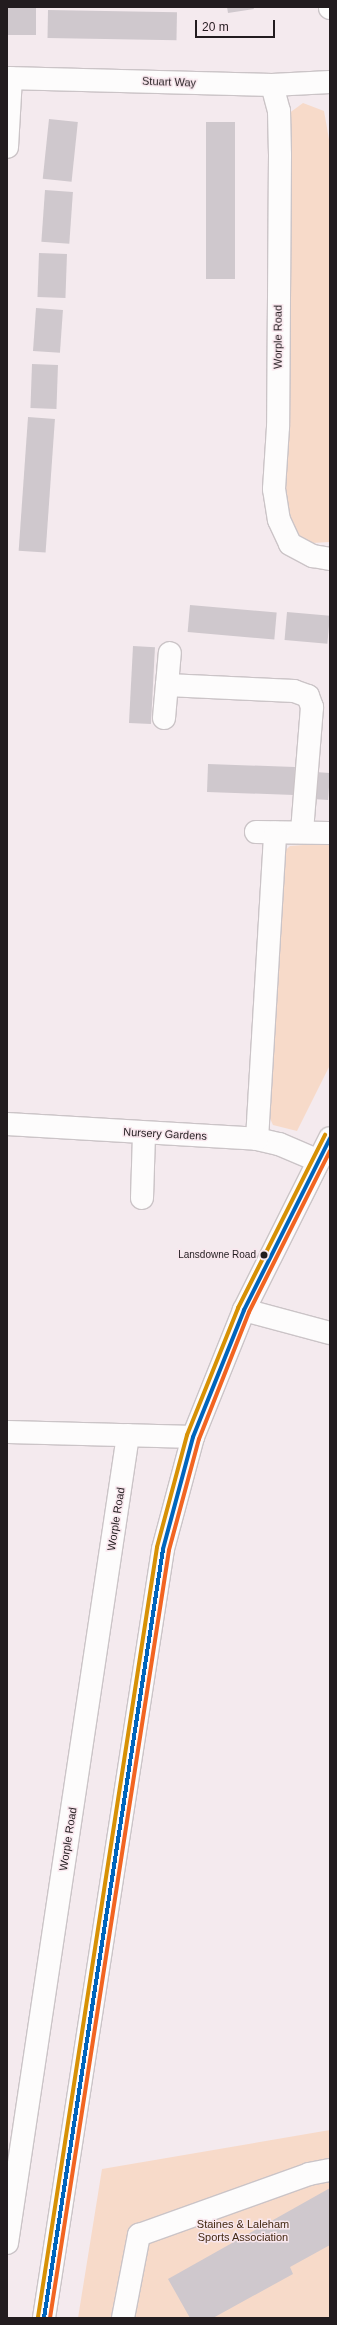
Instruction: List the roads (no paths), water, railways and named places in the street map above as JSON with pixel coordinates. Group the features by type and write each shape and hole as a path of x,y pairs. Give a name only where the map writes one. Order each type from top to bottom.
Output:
{"street":[{"name":"Stuart Way","path":"9,78 272,85 330,82"},
{"path":"7,147 9,78"},
{"name":"Worple Road","path":"272,85 279,112 280,156 278,427 274,489 279,520 290,544 313,556 330,559"},
{"path":"164,718 170,653"},
{"path":"167,685 294,691 308,696 312,707 302,832"},
{"path":"257,1139 266,832 329,833"},
{"name":"Nursery Gardens","path":"7,1124 257,1139 279,1144 319,1160"},
{"path":"142,1198 144,1133"},
{"path":"44,2318 158,1574 193,1437 244,1310 330,1138"},
{"path":"244,1310 330,1333"},
{"path":"7,1432 193,1437"},
{"name":"Worple Road","path":"7,2243 128,1435"},
{"path":"123,2318 139,2235 309,2174 330,2170"}],"place":[{"name":"Lansdowne Road","path":"264,1255"}],"park label":[{"name":"Staines & Laleham Sports Association","path":"243,2231"}]}
